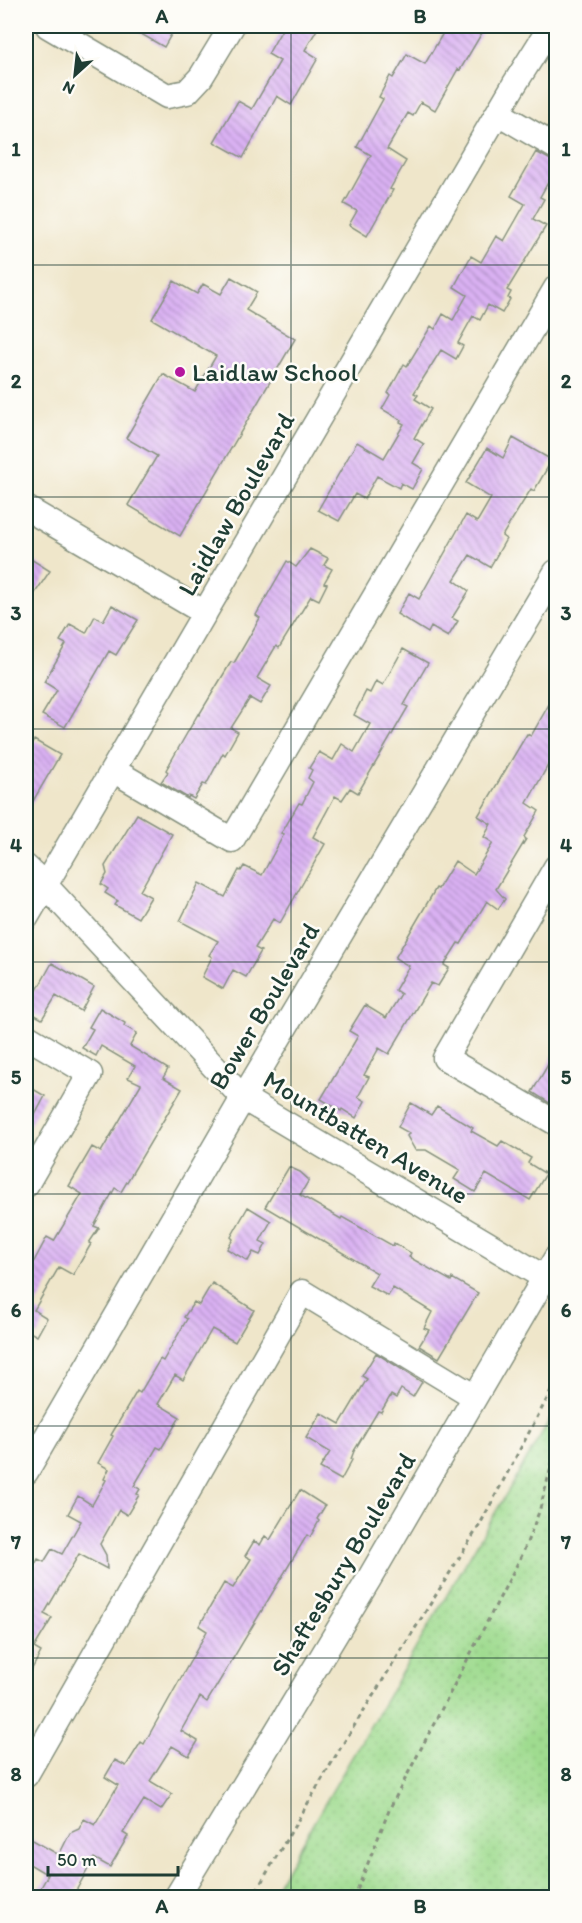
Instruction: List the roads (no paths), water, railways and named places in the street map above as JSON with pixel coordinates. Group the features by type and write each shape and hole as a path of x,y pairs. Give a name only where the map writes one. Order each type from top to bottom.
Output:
{"street":[{"path":"48,26 167,96 188,92 201,77 232,26"},
{"name":"Laidlaw Boulevard","path":"26,918 498,113 552,26"},
{"path":"498,113 556,147"},
{"path":"113,770 232,840 556,288"},
{"path":"26,508 205,613"},
{"name":"Bower Boulevard","path":"26,1472 243,1098 556,572"},
{"name":"Mountbatten Avenue","path":"26,867 243,1098 551,1268"},
{"path":"556,867 445,1058 556,1123"},
{"path":"26,1036 90,1074 26,1185"},
{"name":"Shaftesbury Boulevard","path":"177,1898 369,1579 551,1268"},
{"path":"26,1775 302,1292 475,1397"}],"place":[{"name":"Laidlaw School","path":"180,372"}]}
